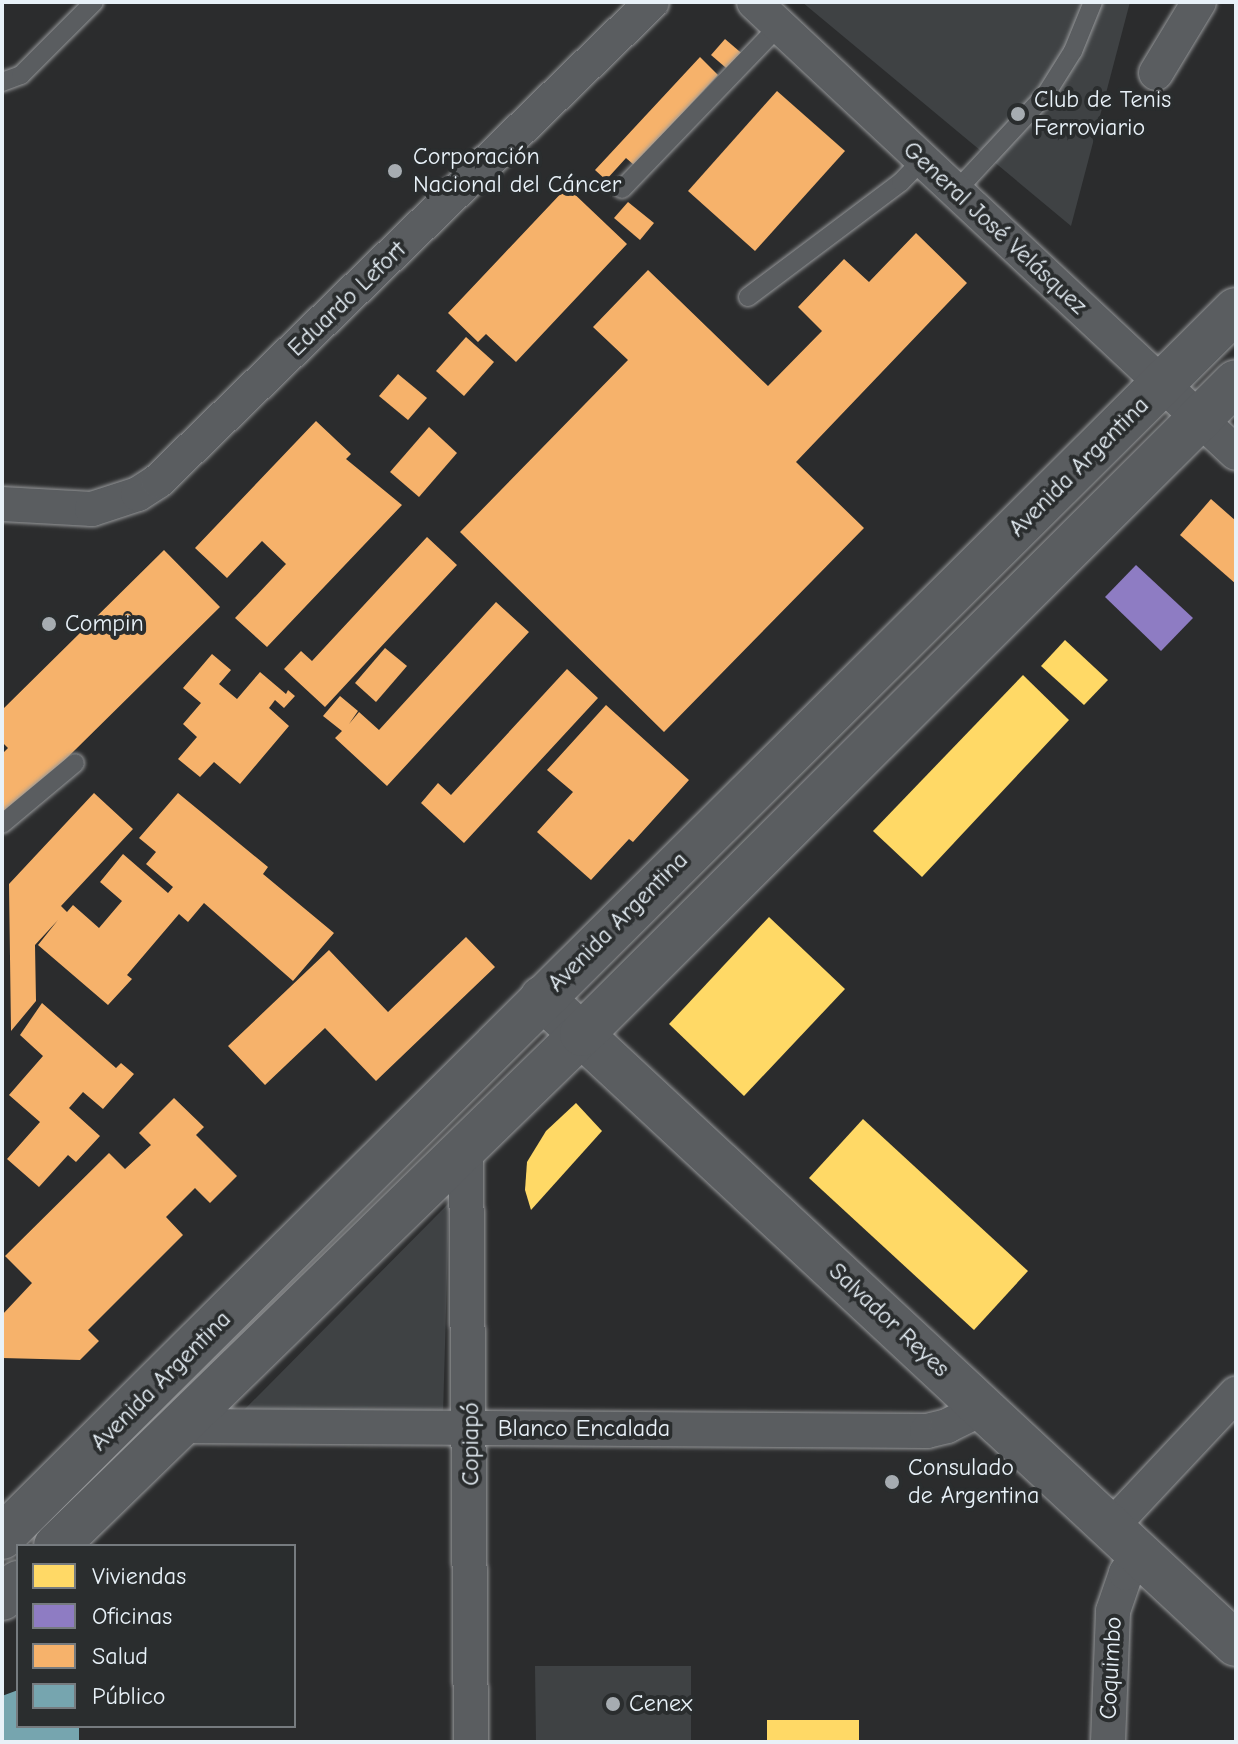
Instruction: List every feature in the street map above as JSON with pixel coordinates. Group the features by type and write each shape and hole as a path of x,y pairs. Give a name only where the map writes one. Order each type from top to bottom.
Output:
{"main road":[{"name":"Avenida Argentina","path":"2,1537 1236,310"},
{"name":"Avenida Argentina","path":"58,1544 582,1034 1236,382"},
{"name":"Salvador Reyes","path":"542,998 1236,1644"}],"street":[{"name":"Eduardo Lefort","path":"2,504 92,509 138,494 158,481 652,2"},
{"name":"General José Velásquez","path":"754,2 1236,453"},
{"path":"1156,73 1199,2"},
{"name":"Copiapó","path":"466,1146 471,1428 471,1742"},
{"name":"Coquimbo","path":"1108,1742 1113,1611 1126,1573 1125,1540 1236,1394"},
{"name":"Blanco Encalada","path":"180,1426 927,1431 947,1426 983,1408"}],"lane":[{"path":"2,82 21,75 94,2"},
{"path":"956,191 1046,94 1073,51 1093,2"},
{"path":"622,189 779,26"},
{"path":"748,297 901,182 922,160"},
{"path":"2,824 75,763"}],"shaded area":[{"name":"Club de Tenis Ferroviario","path":"802,2 1130,2 1071,226"},
{"path":"449,1203 443,1415 243,1411"},
{"name":"Cenex","path":"535,1666 691,1666 691,1742 536,1742"}],"building: Viviendas":[{"path":"1065,640 1108,680 1084,705 1041,666"},
{"path":"1023,675 1069,720 922,877 873,831"},
{"path":"769,917 845,989 744,1096 669,1024"},
{"path":"576,1103 602,1131 531,1210 525,1190 527,1162 546,1131"},
{"path":"863,1119 1028,1271 974,1330 809,1178"},
{"path":"767,1720 859,1720 859,1742 767,1742"}],"building: Oficinas":[{"path":"1136,565 1193,618 1161,651 1105,597"}],"building: Salud":[{"path":"725,39 746,57 732,73 711,55"},
{"path":"700,57 718,75 634,165 626,158 606,180 595,170"},
{"path":"777,91 845,151 755,251 688,191"},
{"path":"567,187 627,244 516,362 486,334 478,342 448,313"},
{"path":"628,202 654,223 640,240 614,218"},
{"path":"916,233 967,283 796,462 864,528 664,732 460,532 628,360 593,327 648,270 768,386 822,331 798,307 844,259 869,282"},
{"path":"466,337 494,362 464,396 436,371"},
{"path":"398,374 427,398 408,420 379,396"},
{"path":"316,421 351,454 346,459 402,505 267,647 235,618 286,564 262,541 227,578 195,548"},
{"path":"429,427 457,453 419,497 390,472"},
{"path":"1211,499 1236,521 1236,584 1180,535"},
{"path":"427,537 457,565 325,707 284,669 301,651 312,661"},
{"path":"164,550 220,607 2,822 2,754 8,748 2,742 2,710"},
{"path":"496,602 529,632 387,786 335,738 342,731 323,716 340,696 358,711 349,724 359,712 379,730"},
{"path":"385,648 407,666 376,702 355,683"},
{"path":"212,654 231,670 219,684 237,699 260,672 286,694 288,690 295,696 284,708 275,700 269,708 289,726 240,784 214,762 200,777 178,759 197,737 183,724 201,703 183,688"},
{"path":"567,669 598,698 464,843 421,803 438,783 451,795"},
{"path":"606,705 689,780 633,842 629,839 591,880 537,832 573,792 547,770"},
{"path":"94,793 133,829 61,906 67,912 73,905 99,928 122,901 100,882 123,854 168,893 173,887 146,864 156,852 139,838 178,793 268,867 263,874 334,933 293,981 204,903 188,922 179,914 127,975 132,979 108,1005 38,945 58,920 35,945 36,1001 11,1031 9,884"},
{"path":"466,937 495,967 376,1081 325,1028 265,1085 228,1046 329,950 388,1012"},
{"path":"42,1003 116,1068 121,1063 134,1074 103,1109 83,1092 69,1108 100,1136 76,1162 68,1155 39,1187 7,1159 40,1122 9,1095 43,1056 20,1035"},
{"path":"174,1098 204,1127 196,1135 237,1176 210,1203 195,1188 166,1217 183,1235 88,1330 99,1341 80,1360 2,1358 2,1315 32,1283 5,1256 109,1153 125,1169 151,1145 139,1133"}],"building: Público":[{"path":"16,1691 16,1728 79,1728 79,1742 2,1742 2,1696"}],"place":[{"name":"Club de Tenis Ferroviario","path":"1018,114"},
{"name":"Corporación Nacional del Cáncer","path":"395,171"},
{"name":"Compin","path":"49,624"},
{"name":"Consulado de Argentina","path":"892,1482"},
{"name":"Cenex","path":"613,1704"}]}
